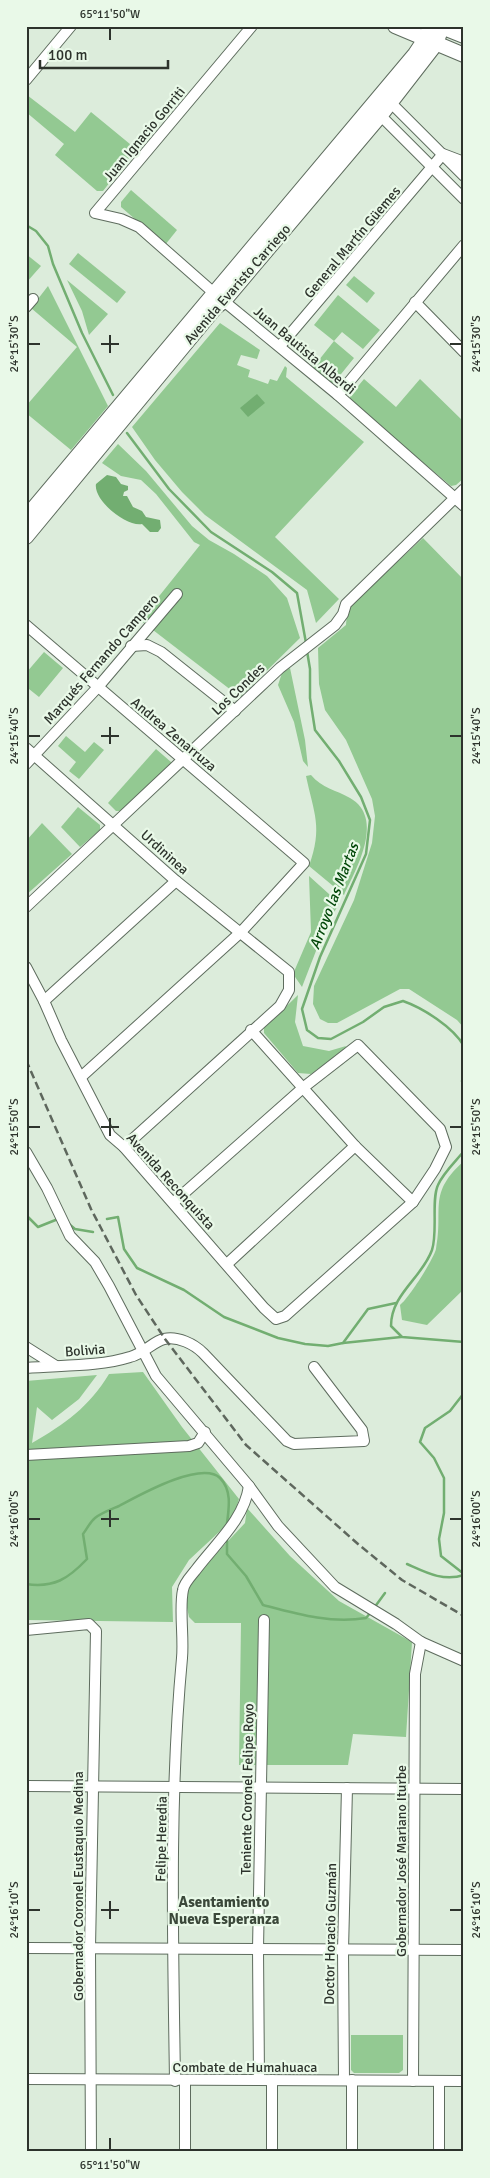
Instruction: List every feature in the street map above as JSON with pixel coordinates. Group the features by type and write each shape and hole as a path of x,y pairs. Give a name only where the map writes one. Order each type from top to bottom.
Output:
{"street":[{"path":"26,80 71,26"},
{"name":"Juan Ignacio Gorriti","path":"95,213 252,26"},
{"path":"395,26 464,36"},
{"path":"436,31 464,55"},
{"name":"Avenida Evaristo Carriego","path":"26,517 219,297 376,111 436,31"},
{"path":"386,98 464,176"},
{"path":"376,111 464,199"},
{"path":"442,154 464,162"},
{"name":"General Martín Güemes","path":"280,346 433,167 442,154"},
{"name":"Juan Bautista Alberdi","path":"95,213 121,219 139,227 219,297 280,346 464,506"},
{"path":"338,396 414,302 464,245"},
{"name":"Avenida Evaristo Carriego","path":"26,536 210,314 219,297"},
{"path":"26,307 33,298"},
{"path":"414,302 464,352"},
{"name":"Los Condes","path":"26,908 280,668 335,626 343,614 346,604 464,489"},
{"name":"Marqués Fernando Campero","path":"26,764 30,751 98,687 177,594"},
{"name":"Andrea Zenarruza","path":"26,626 304,863 241,932"},
{"path":"131,646 147,645 161,652 236,711"},
{"name":"Urdininea","path":"30,751 176,881 289,972 288,990 280,1006 251,1030"},
{"path":"44,1001 176,881"},
{"path":"81,1077 241,932"},
{"name":"Avenida Reconquista","path":"26,967 44,1001 61,1040 110,1134 124,1146 264,1308 276,1319 285,1316 413,1202"},
{"path":"124,1146 251,1030 304,1087 355,1146 413,1202 435,1169 446,1147 440,1129 358,1045 304,1087 174,1202"},
{"path":"227,1264 355,1146"},
{"path":"26,1152 47,1188 70,1236 95,1262 156,1376 249,1486 278,1526 336,1587 421,1642 464,1661"},
{"name":"Bolivia","path":"26,1368 115,1361 144,1352 164,1339 185,1341 195,1345 287,1441 294,1444 364,1442 362,1430 314,1367"},
{"path":"26,1347 56,1366"},
{"path":"26,1455 189,1446 198,1443 205,1432"},
{"name":"Felipe Heredia","path":"185,2152 174,1948 175,1788 179,1681 184,1629 183,1590 185,1584 242,1512 247,1502 249,1486"},
{"name":"Teniente Coronel Felipe Royo","path":"260,2080 258,1948 264,1620"},
{"name":"Gobernador Coronel Eustaquio Medina","path":"26,1630 89,1624 96,1631 90,1948 91,2152"},
{"name":"Gobernador José Mariano Iturbe","path":"413,2081 415,1674 421,1642"},
{"path":"26,1786 92,1788 464,1789"},
{"name":"Doctor Horacio Guzmán","path":"347,1788 343,1950 352,2152"},
{"path":"26,1948 464,1950"},
{"name":"Combate de Humahuaca","path":"26,2079 464,2081"},
{"path":"272,2080 272,2152"},
{"path":"439,2081 439,2152"}],"shaded area":[{"path":"27,95 75,132 91,112 136,149 103,191 97,191 55,155 64,144 26,112"},
{"path":"131,190 177,230 165,245 121,207 121,202"},
{"path":"78,253 126,292 117,303 69,264"},
{"path":"26,254 41,266 26,283"},
{"path":"354,276 375,293 367,303 346,285"},
{"path":"67,280 108,314 89,335 82,311"},
{"path":"48,286 108,406 71,450 26,413 26,406 77,347 31,308"},
{"path":"338,295 380,330 363,349 342,332 334,341 314,325"},
{"path":"220,323 260,350 257,359 241,355 237,365 250,370 248,377 268,384 270,379 277,381 285,366 287,368 286,377 364,442 275,537 339,599 316,623 307,590 205,515 182,492 155,460 132,427"},
{"path":"334,341 354,358 333,384 311,370"},
{"path":"364,379 396,407 420,379 464,422 464,478 456,485 451,486 350,401 350,396"},
{"path":"257,394 265,403 248,417 240,408"},
{"path":"118,444 146,471 192,526 209,540 267,576 287,598 300,638 240,697 140,620 200,545 194,542 156,494 141,480 121,476 102,463"},
{"path":"107,475 116,477 121,484 128,486 128,490 124,492 123,496 127,496 133,507 142,511 146,517 160,520 161,528 158,532 150,532 142,524 135,524 120,517 105,504 96,490 96,484"},
{"path":"423,538 464,580 464,1028 457,1020 409,989 400,989 337,1023 328,1023 320,1019 313,1004 314,986 354,900 372,843 375,816 372,799 346,740 325,710 319,684 318,648 346,625 347,612 352,604"},
{"path":"44,652 63,668 39,697 29,689 26,691 26,673"},
{"path":"290,668 305,740 308,767 303,761 294,722 278,685 282,673"},
{"path":"66,736 85,752 94,742 104,750 79,779 69,771 76,762 58,746"},
{"path":"156,749 171,762 171,767 121,811 116,811 108,803"},
{"path":"311,775 324,786 350,798 360,807 366,818 367,830 361,858 344,895 309,866 316,841 316,821 306,776"},
{"path":"78,807 100,825 100,830 80,847 61,827"},
{"path":"42,823 72,854 26,895 26,841"},
{"path":"309,876 339,903 321,938 302,987 293,974 311,932"},
{"path":"298,995 295,1022 303,1046 329,1051 346,1046 344,1050 311,1074 298,1073 264,1033 264,1028"},
{"path":"464,1161 464,1289 427,1325 402,1320 400,1305 420,1278 436,1249 441,1193 445,1183"},
{"path":"143,1372 182,1427 239,1499 233,1519 189,1560 172,1587 173,1622 26,1620 26,1381 97,1375 79,1399 52,1420 37,1407 32,1443 66,1422 75,1414 93,1396 109,1374"},
{"path":"247,1508 290,1556 339,1601 412,1642 406,1737 353,1734 348,1765 239,1765 241,1623 195,1623 189,1617 183,1589 245,1523"},
{"path":"351,2035 403,2035 403,2070 399,2073 354,2073 351,2070"}],"waterway":[{"name":"Arroyo las Martas","path":"26,225 36,231 48,246 53,264 82,333 113,395"},
{"name":"Arroyo las Martas","path":"127,433 169,489 211,532 272,572 297,593 306,643"},
{"name":"Arroyo las Martas","path":"307,651 310,669 310,698 315,730 339,761 361,797 370,820 366,854 320,957 302,1009 307,1030 318,1038 331,1039 363,1022 384,1007 403,1001 437,1019 453,1032 464,1046"},
{"name":"Arroyo las Martas","path":"464,1073 462,1081 464,1087"},
{"name":"Arroyo las Martas","path":"464,1151 446,1172 438,1185 435,1199 434,1243 432,1250 421,1269 401,1295 392,1315 391,1326 402,1337 464,1342"},
{"path":"26,1215 38,1227 58,1219"},
{"path":"107,1219 118,1217 124,1249 137,1268 184,1290 224,1317 278,1338 305,1344 328,1346 343,1343 368,1309 396,1303"},
{"path":"69,1224 75,1229 93,1232"},
{"path":"343,1343 401,1337"},
{"name":"Arroyo las Martas","path":"464,1393 450,1411 425,1428 420,1442 434,1458 444,1478 444,1513 439,1539 441,1556 464,1574"},
{"path":"26,1584 45,1585 67,1577 87,1559 83,1534 95,1518 154,1488 185,1476 199,1473 211,1474 220,1478 228,1494 227,1523"},
{"path":"227,1540 227,1554 246,1576 263,1605 314,1617 340,1620 366,1618 371,1612"},
{"path":"407,1564 441,1577 464,1575"},
{"path":"374,1608 385,1593"}],"railway":[{"path":"26,1060 91,1209 136,1295 165,1339 246,1445 358,1544 402,1580 464,1616"}],"district":[{"name":"Asentamiento Nueva Esperanza","path":"224,1910"}]}
